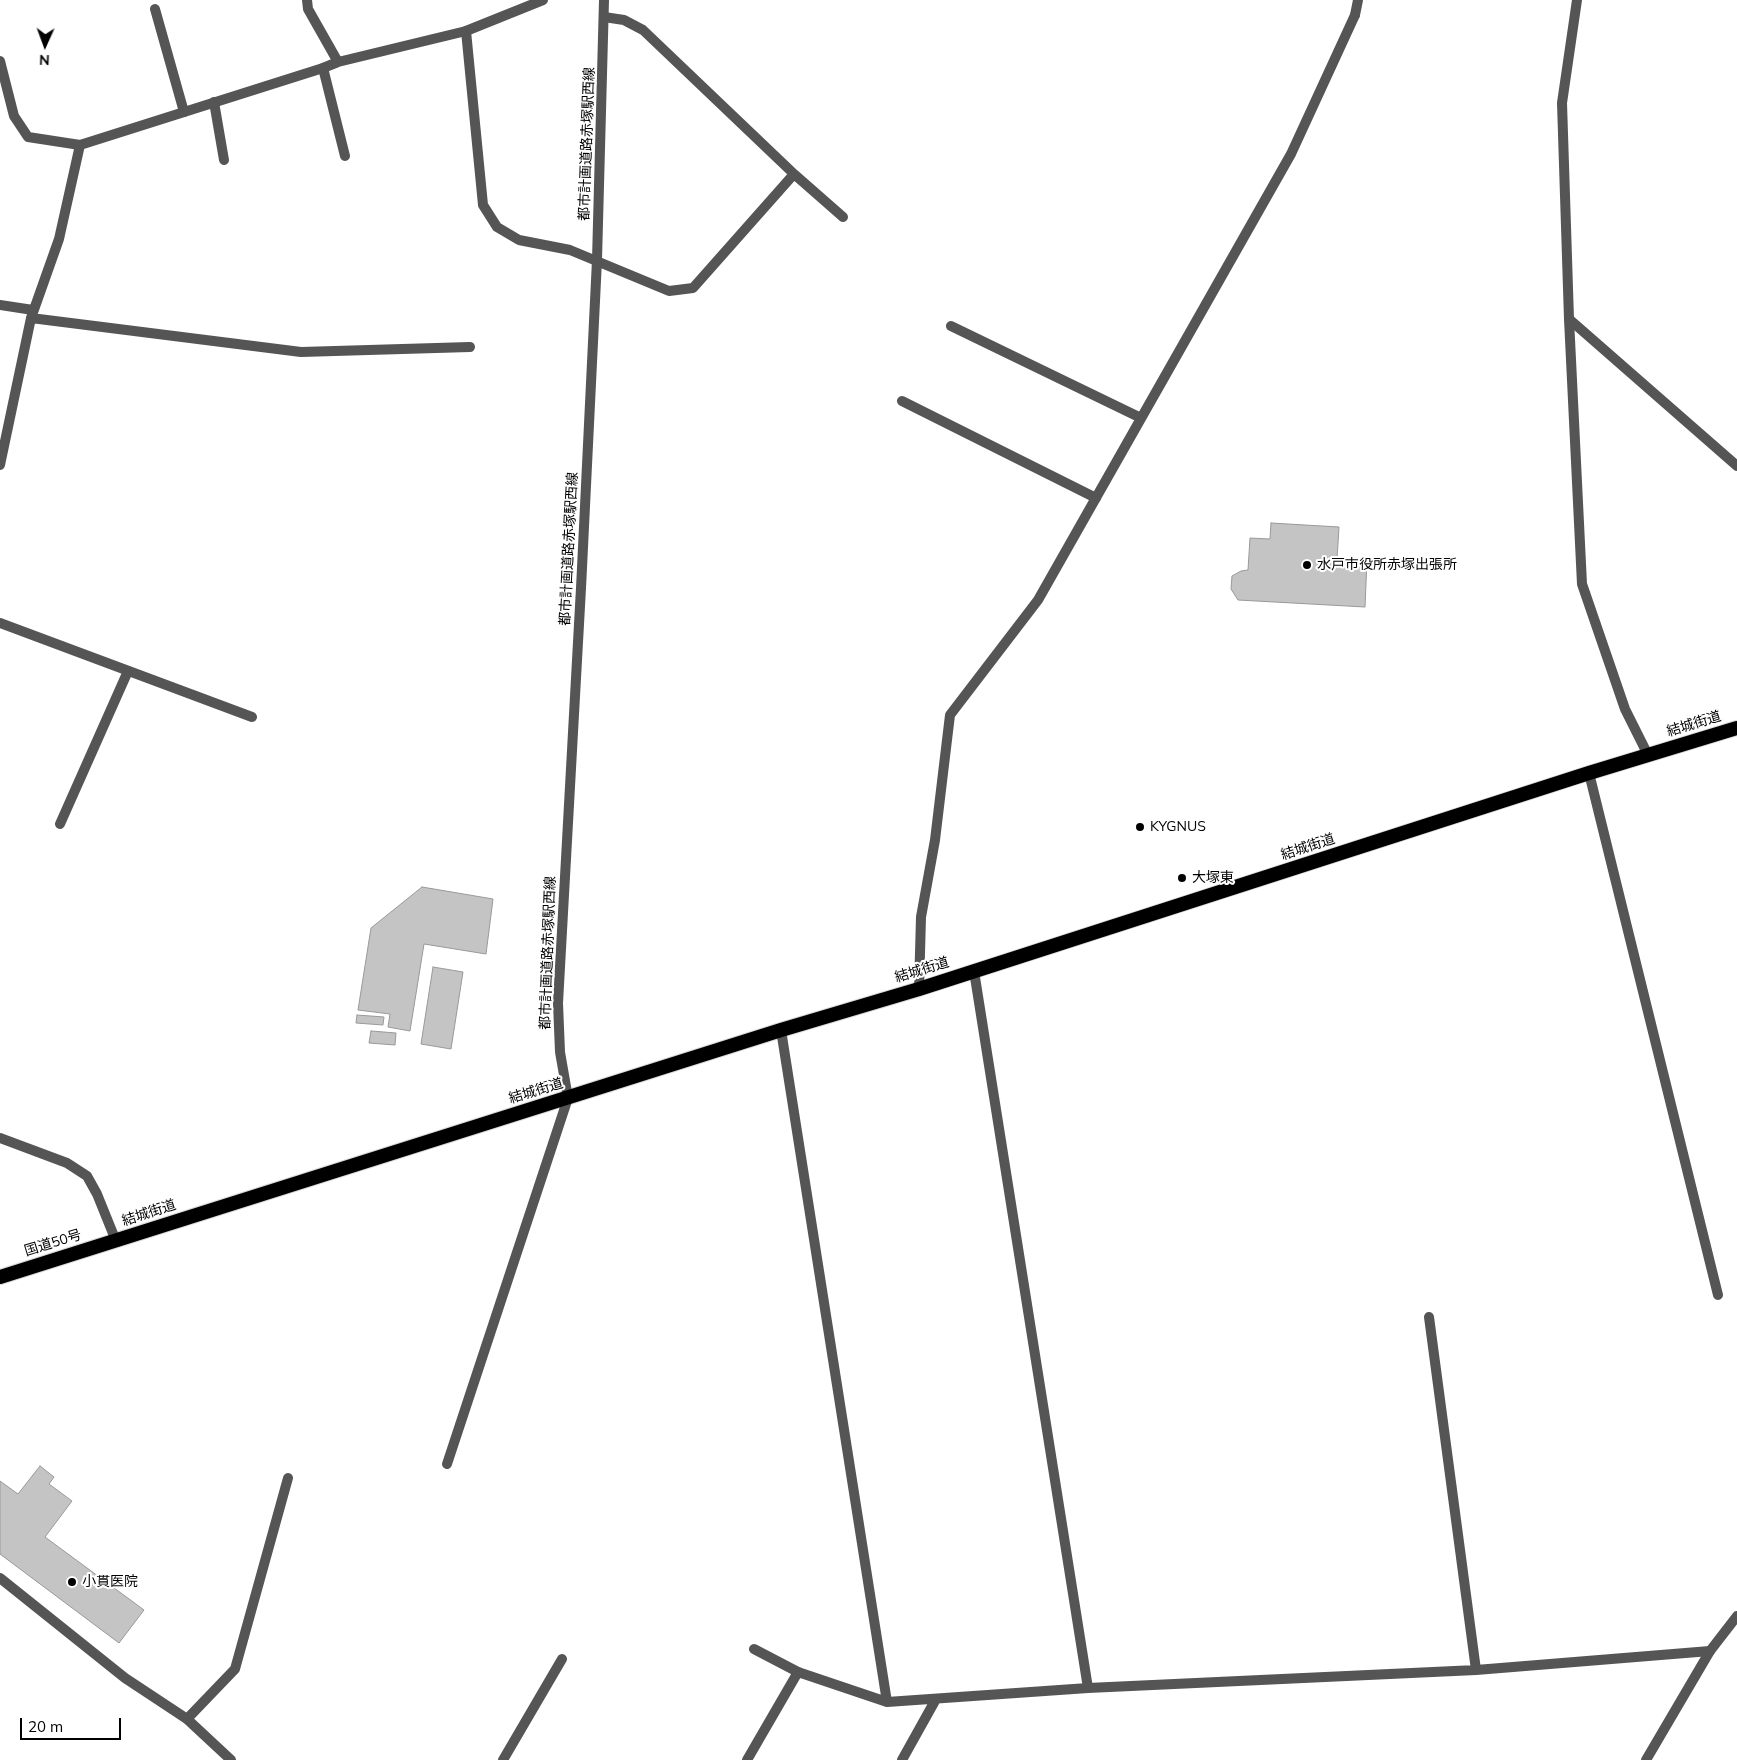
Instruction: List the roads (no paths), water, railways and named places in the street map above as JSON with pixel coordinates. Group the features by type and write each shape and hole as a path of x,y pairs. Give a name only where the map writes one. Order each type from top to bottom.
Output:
{"highway":[{"name":"結城街道","path":"116,1241 781,1030 918,989 1589,773 1737,728"},
{"name":"国道50号","path":"0,1277 116,1241"}],"street":[{"path":"307,0 308,9 338,62"},
{"path":"0,61 14,116 28,137 80,144 338,62 466,31 543,0"},
{"name":"都市計画道路赤塚駅西線","path":"568,1098 560,1052 558,1003 597,260 604,0"},
{"path":"918,989 921,917 935,840 950,715 1038,600 1291,154 1355,15 1358,0"},
{"path":"1578,0 1562,103 1569,319 1582,584 1625,709 1648,755"},
{"path":"155,9 184,112"},
{"path":"604,17 624,20 642,30 794,174 843,217"},
{"path":"466,31 483,205 497,227 519,240 570,250 669,291 693,288 794,174"},
{"path":"323,68 346,156"},
{"path":"214,102 224,160"},
{"path":"0,466 32,314 59,238 80,144"},
{"path":"0,305 32,314 300,352 470,347"},
{"path":"1569,319 1737,466"},
{"path":"951,326 1141,418"},
{"path":"902,401 1096,498"},
{"path":"0,623 252,716"},
{"path":"60,824 128,671"},
{"path":"1589,773 1718,1295"},
{"path":"974,971 1088,1688"},
{"path":"781,1030 887,1702"},
{"path":"448,1464 568,1098"},
{"path":"0,1138 68,1163 87,1176 97,1194 116,1241"},
{"path":"1429,1317 1476,1670"},
{"path":"187,1720 235,1669 288,1478"},
{"path":"0,1578 125,1678 187,1720 231,1760"},
{"path":"1646,1760 1710,1651 1737,1616"},
{"path":"754,1648 798,1672 887,1702 1088,1688 1476,1670 1710,1651"},
{"path":"503,1760 562,1659"},
{"path":"747,1760 798,1672"},
{"path":"902,1760 936,1699"}],"place":[{"name":"水戸市役所赤塚出張所","path":"1307,565"},
{"name":"KYGNUS","path":"1140,827"},
{"name":"大塚東","path":"1182,878"},
{"name":"小貫医院","path":"72,1582"}]}
